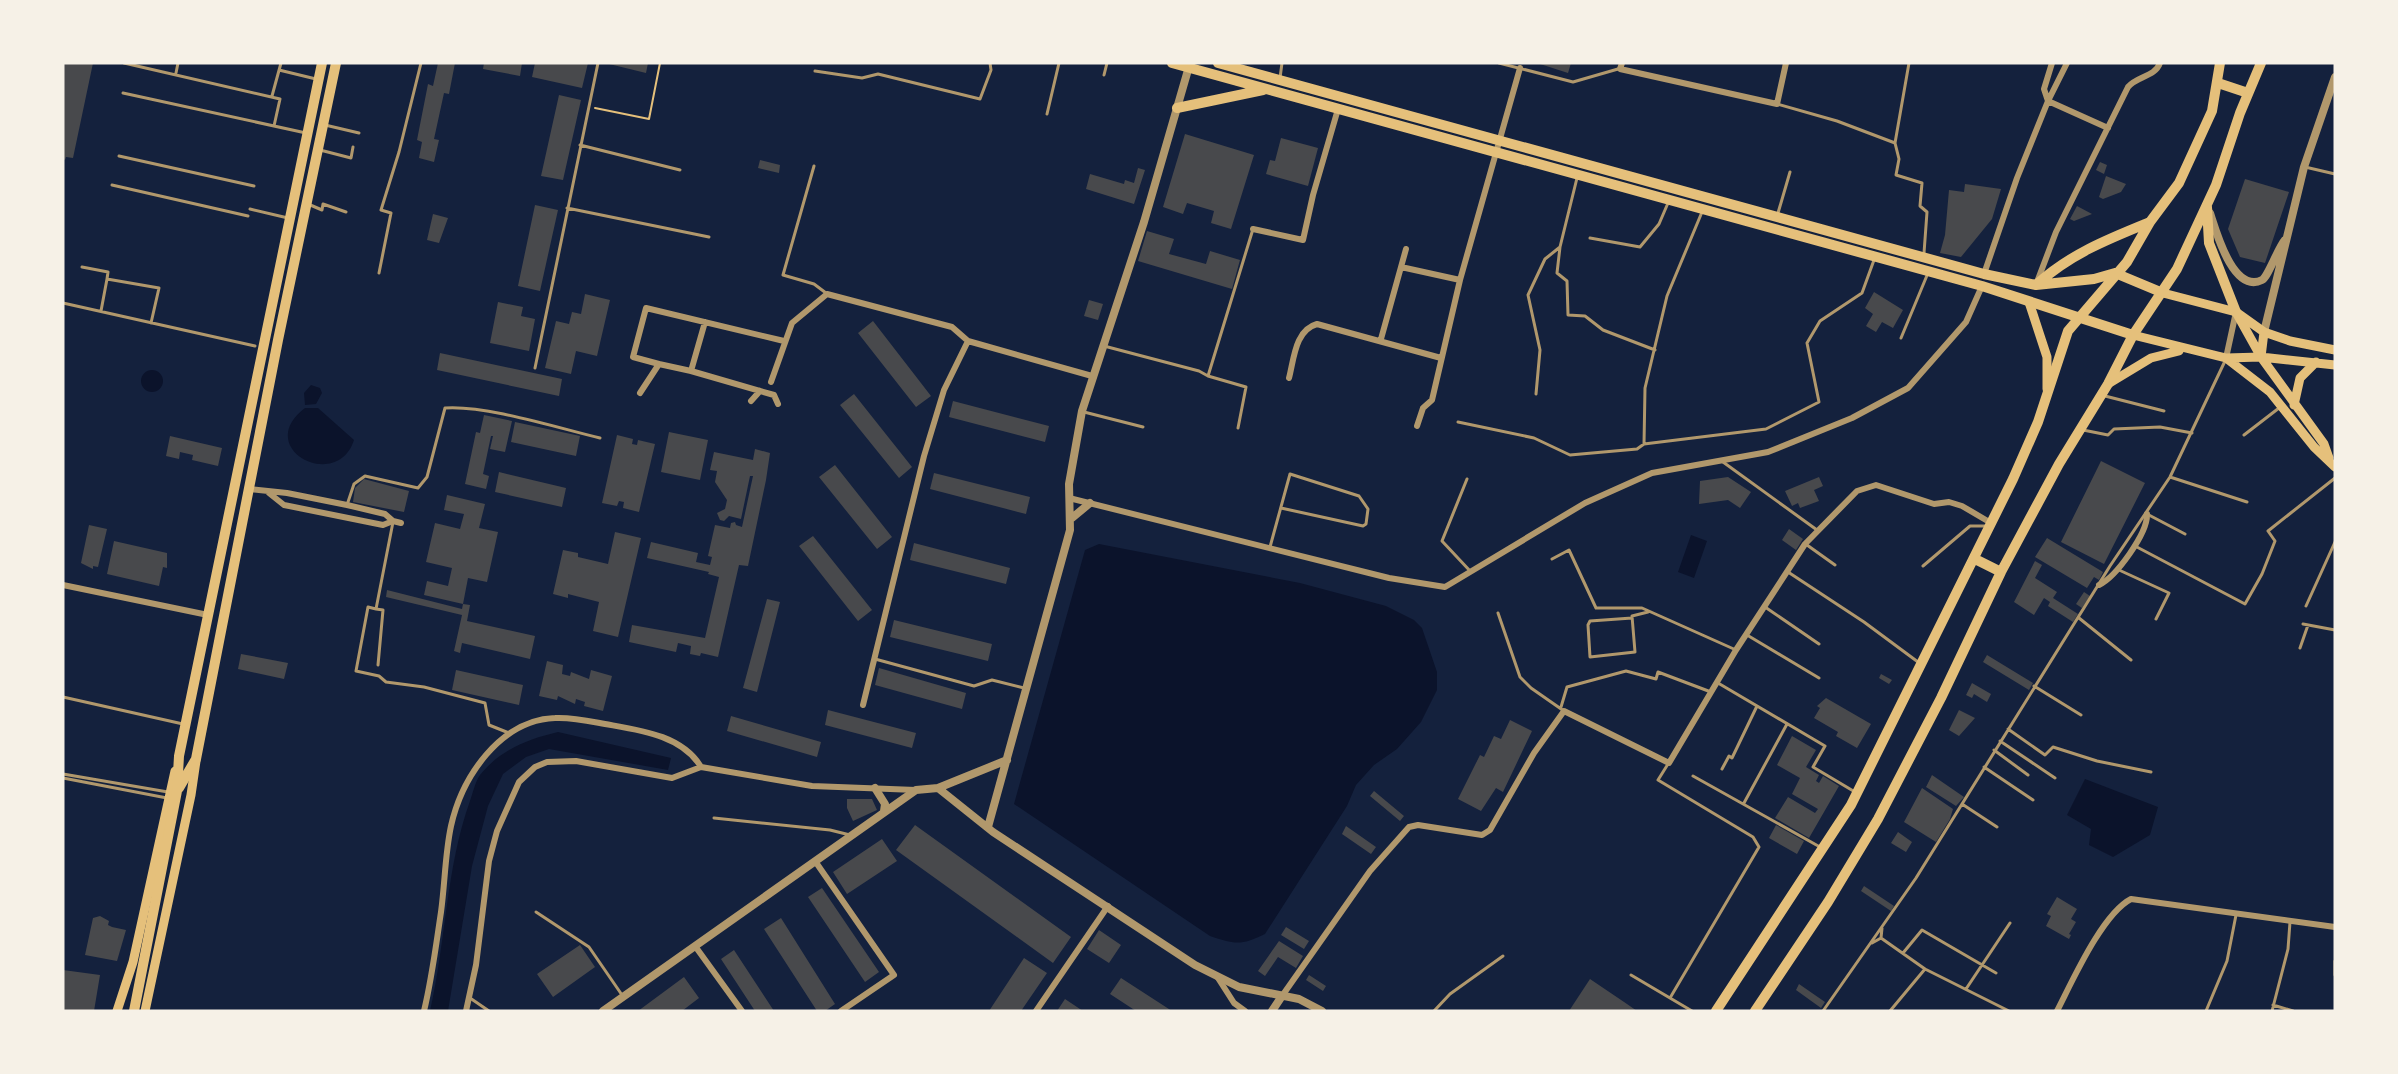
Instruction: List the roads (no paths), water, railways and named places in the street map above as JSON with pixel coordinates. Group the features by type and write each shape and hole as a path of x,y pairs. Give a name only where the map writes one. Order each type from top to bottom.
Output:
{"main road":[{"path":"134,1011 185,724 236,486 260,347 322,63"},
{"path":"145,1011 191,795 196,759 336,63"},
{"path":"1172,63 1190,65 1267,89 1578,176 1982,286 2187,350 2226,358 2260,357 2335,365"},
{"path":"1218,63 1984,274 2036,285 2094,279 2115,273 2163,293 2236,312 2264,332 2290,341 2335,350"},
{"path":"1716,1011 1823,849 1856,793 1975,559 2038,422 2068,331 2115,273 2127,262 2150,222 2180,183 2212,111 2220,63"},
{"path":"1755,1011 1828,902 1878,819 1941,698 2001,572 2059,464 2102,395 2133,335 2177,269 2207,204 2261,63"},
{"path":"2217,83 2248,93"},
{"path":"1177,108 1267,89"},
{"path":"2207,204 2209,243 2236,312 2260,357 2282,383 2294,405 2324,444 2328,458"},
{"path":"2036,285 2055,268 2096,244 2150,222"},
{"path":"1875,258 1878,246"},
{"path":"2029,302 2048,357 2047,390"},
{"path":"2260,357 2264,332"},
{"path":"2108,384 2160,355 2187,350"},
{"path":"2226,358 2270,392 2314,447 2335,467"},
{"path":"2294,405 2300,378 2316,362"},
{"path":"236,486 250,489"},
{"path":"1975,559 2001,572"},
{"path":"117,1011 124,993 172,794 196,759"},
{"path":"124,993 148,997"}],"street":[{"path":"1621,66 1778,104 1786,63"},
{"path":"2052,63 2044,90 2048,101 2108,128"},
{"path":"1984,274 2017,178 2048,101 2067,63"},
{"path":"2036,285 2056,232 2128,87 2134,80 2153,73 2160,63"},
{"path":"988,827 1072,518 1069,498 1082,411 1144,222 1190,65"},
{"path":"1417,426 1423,408 1432,400 1460,280 1520,68"},
{"path":"2264,332 2304,167 2335,77"},
{"path":"1253,229 1303,240 1313,195 1338,109"},
{"path":"2207,204 2219,243 2231,266 2243,277 2254,281 2262,280 2277,249 2285,239"},
{"path":"1381,339 1406,249"},
{"path":"1401,267 1460,280"},
{"path":"1069,498 1389,578 1445,588 1576,509 1624,485 1652,473 1768,452 1852,418 1908,388 1966,322 1982,286"},
{"path":"771,381 792,323 827,294 952,327 968,341 1092,376"},
{"path":"778,404 774,396 760,391 633,357 646,308 784,341"},
{"path":"2226,358 2236,312"},
{"path":"690,371 705,322"},
{"path":"1289,378 1300,337 1308,327 1317,324 1381,339 1441,358"},
{"path":"863,705 924,456 944,390 968,341"},
{"path":"640,393 659,364"},
{"path":"751,401 760,391"},
{"path":"1272,1011 1370,871 1409,827 1418,825 1482,835 1490,830 1562,709 1669,763 1763,606 1805,543 1857,491 1876,485 1934,504 1948,502 1962,506 1990,525"},
{"path":"250,489 269,493 287,493 347,505 385,514 393,521 401,523"},
{"path":"269,493 284,505 383,525 393,521"},
{"path":"1072,518 1089,503"},
{"path":"345,518 347,505"},
{"path":"2099,585 2107,581 2117,570 2134,545 2148,523 2147,514"},
{"path":"63,585 208,615"},
{"path":"424,1011 432,972 451,825 460,798 482,759 496,743 544,719 574,718 680,744 690,751 701,767"},
{"path":"466,1011 470,998 489,861 497,831 519,782 535,767 561,760 672,778 701,767 791,784 916,790 938,788 1006,760"},
{"path":"875,788 885,804 884,811"},
{"path":"938,788 988,827 1194,965 1239,987 1305,1001 1322,1011"},
{"path":"603,1011 916,790"},
{"path":"815,861 894,975 841,1011"},
{"path":"2057,1011 2082,959 2116,911 2131,899 2335,927"},
{"path":"1036,1011 1108,906"},
{"path":"695,946 742,1011"},
{"path":"1218,978 1234,1003 1245,1011"}],"lane":[{"path":"127,63 280,99 274,126"},
{"path":"176,73 178,63"},
{"path":"272,96 281,63"},
{"path":"379,273 391,213 381,210 399,152 421,63"},
{"path":"535,368 598,63"},
{"path":"814,71 862,78 878,74 980,99 991,70 990,63"},
{"path":"1047,114 1059,63"},
{"path":"1104,75 1107,63"},
{"path":"1280,80 1282,63"},
{"path":"1499,63 1573,82 1621,66"},
{"path":"1909,63 1895,143 1899,159 1896,175 1922,183 1920,206 1927,212 1923,258"},
{"path":"279,70 318,79"},
{"path":"123,93 308,134"},
{"path":"1778,104 1837,121 1895,143"},
{"path":"323,124 359,133"},
{"path":"580,145 680,170"},
{"path":"318,150 351,158 353,147"},
{"path":"119,156 254,186"},
{"path":"814,166 783,275 814,284 827,294"},
{"path":"2304,167 2335,174"},
{"path":"1777,218 1790,172"},
{"path":"1578,176 1560,247 1557,273 1567,281 1568,315 1585,316 1603,330 1655,350"},
{"path":"112,185 248,216"},
{"path":"1590,238 1640,247 1659,224 1669,201"},
{"path":"307,203 322,210 323,204 346,212"},
{"path":"567,208 708,237"},
{"path":"250,209 290,218"},
{"path":"1644,444 1645,388 1667,296 1703,210"},
{"path":"1208,376 1253,229"},
{"path":"1536,394 1540,350 1528,295 1545,259 1560,247"},
{"path":"1458,422 1534,438 1570,454 1637,449 1644,444 1766,429 1819,402 1807,343 1820,321 1862,292 1875,258"},
{"path":"82,267 108,272 101,311"},
{"path":"1901,338 1929,272"},
{"path":"107,279 159,288 151,323"},
{"path":"63,303 260,347"},
{"path":"1102,346 1199,371 1208,376 1246,387 1238,428"},
{"path":"1823,1011 1962,804 2034,686 2170,477 2193,433 2226,358"},
{"path":"2102,395 2164,411"},
{"path":"347,505 354,484 365,476 418,488 428,477 445,408 457,407 521,419 600,438"},
{"path":"2244,435 2280,407"},
{"path":"1082,411 1143,427"},
{"path":"2082,429 2108,435 2114,429 2160,427 2193,433"},
{"path":"1722,461 1818,531"},
{"path":"1270,547 1290,474 1359,496 1368,509 1366,524 1363,526 1281,508"},
{"path":"2170,477 2247,502"},
{"path":"2134,545 2245,604 2275,541 2268,531 2335,478"},
{"path":"1467,479 1442,541 1472,573"},
{"path":"2147,514 2185,534"},
{"path":"376,609 393,521"},
{"path":"1923,566 1970,526 1990,525"},
{"path":"2306,606 2335,542"},
{"path":"1805,543 1835,565"},
{"path":"1552,559 1569,550 1595,607 1642,608 1736,650"},
{"path":"2117,570 2169,593 2156,619"},
{"path":"1786,571 1864,622 1921,664"},
{"path":"1763,606 1819,644"},
{"path":"378,665 382,610 368,607 356,671 379,676 386,682 424,687 485,703 489,725 510,734"},
{"path":"1632,618 1590,621 1588,625 1590,657 1635,652 1632,615 1650,611"},
{"path":"1498,613 1520,677 1531,688 1562,709 1567,687 1626,671 1656,679 1658,672 1711,692"},
{"path":"2079,618 2131,660"},
{"path":"2303,624 2335,630"},
{"path":"2300,648 2308,625"},
{"path":"1746,634 1819,678"},
{"path":"873,658 974,686 992,680 1027,689"},
{"path":"1717,682 1825,746 1813,767 1856,793"},
{"path":"2034,686 2081,714"},
{"path":"63,697 185,724"},
{"path":"1722,769 1737,747 1757,706"},
{"path":"1744,803 1787,724"},
{"path":"2008,729 2045,755 2053,747 2097,761 2151,772"},
{"path":"2001,741 2055,778"},
{"path":"1994,750 2028,775"},
{"path":"1669,763 1658,780 1753,837 1759,847 1670,998"},
{"path":"1984,767 2033,800"},
{"path":"63,776 172,794"},
{"path":"1693,776 1823,849"},
{"path":"1962,804 1996,827"},
{"path":"714,818 830,830 851,836"},
{"path":"536,912 589,947 622,997"},
{"path":"2206,1011 2227,961 2236,913"},
{"path":"2272,1011 2288,949 2290,920"},
{"path":"1966,990 2010,923"},
{"path":"1881,938 1882,926"},
{"path":"1903,952 1922,930 1996,973"},
{"path":"1870,944 1881,938"},
{"path":"1881,938 1925,969 2010,1011"},
{"path":"1434,1011 1450,994 1503,956"},
{"path":"2335,961 2335,975"},
{"path":"1890,1011 1925,969"},
{"path":"1631,975 1692,1011"},
{"path":"470,998 489,1011"},
{"path":"2273,1005 2293,1011"}],"water":[{"path":"152,370 160,373 163,381 160,389 152,392 144,389 141,381 144,373"},
{"path":"311,385 320,388 322,393 316,404 305,405 304,393"},
{"path":"305,408 318,408 354,440 345,455 332,463 317,464 303,459 293,450 288,437 291,423"},
{"path":"1691,535 1707,541 1694,578 1678,572"},
{"path":"1099,544 1300,583 1386,606 1414,620 1422,628 1437,672 1437,690 1421,722 1397,749 1374,765 1356,785 1347,806 1265,934 1257,938 1238,942 1210,936 1014,804 1085,550"},
{"path":"558,732 671,758 668,770 549,749 526,757 503,774 488,806 472,866 448,1011 430,1011 456,852 477,781 488,766 506,752 525,742"},
{"path":"2085,779 2158,807 2150,835 2113,857 2089,845 2091,829 2067,815"}]}
